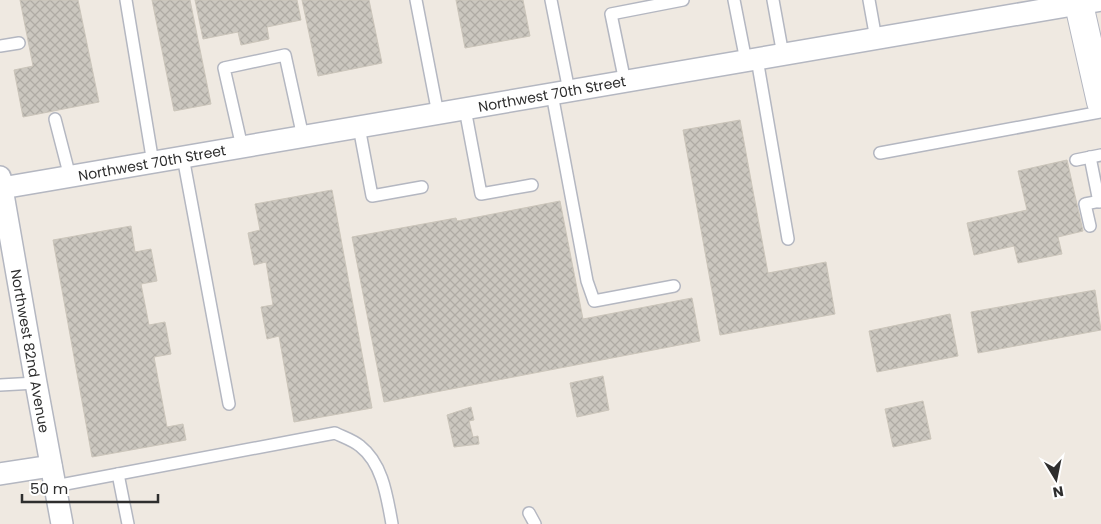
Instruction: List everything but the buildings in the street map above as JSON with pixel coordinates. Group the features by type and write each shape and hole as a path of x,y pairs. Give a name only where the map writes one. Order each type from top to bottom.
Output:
{"street":[{"name":"Northwest 70th Street","path":"1,183 70,177 154,163 1086,1"},
{"path":"1086,1 1101,102"},
{"name":"Northwest 82nd Avenue","path":"1,183 6,245 36,383 62,524"},
{"path":"0,474 53,476"}],"lane":[{"path":"126,0 154,163"},
{"path":"416,0 438,114"},
{"path":"551,0 560,93 587,281 594,301 674,286"},
{"path":"625,82 611,14 683,0"},
{"path":"734,0 751,60 788,239"},
{"path":"773,0 783,55"},
{"path":"869,0 876,39"},
{"path":"0,46 19,43"},
{"path":"242,147 224,68 285,55 303,137"},
{"path":"465,109 481,194 532,185"},
{"path":"880,153 1101,112"},
{"path":"55,119 70,177"},
{"path":"359,127 372,196 422,186"},
{"path":"1076,160 1096,156 1100,202 1085,204 1090,226"},
{"path":"183,157 229,404"},
{"path":"0,385 36,383"},
{"path":"53,476 118,474 335,433 360,446 375,463 386,488 392,524"},
{"path":"118,474 128,524"},
{"path":"529,513 534,524"}]}
